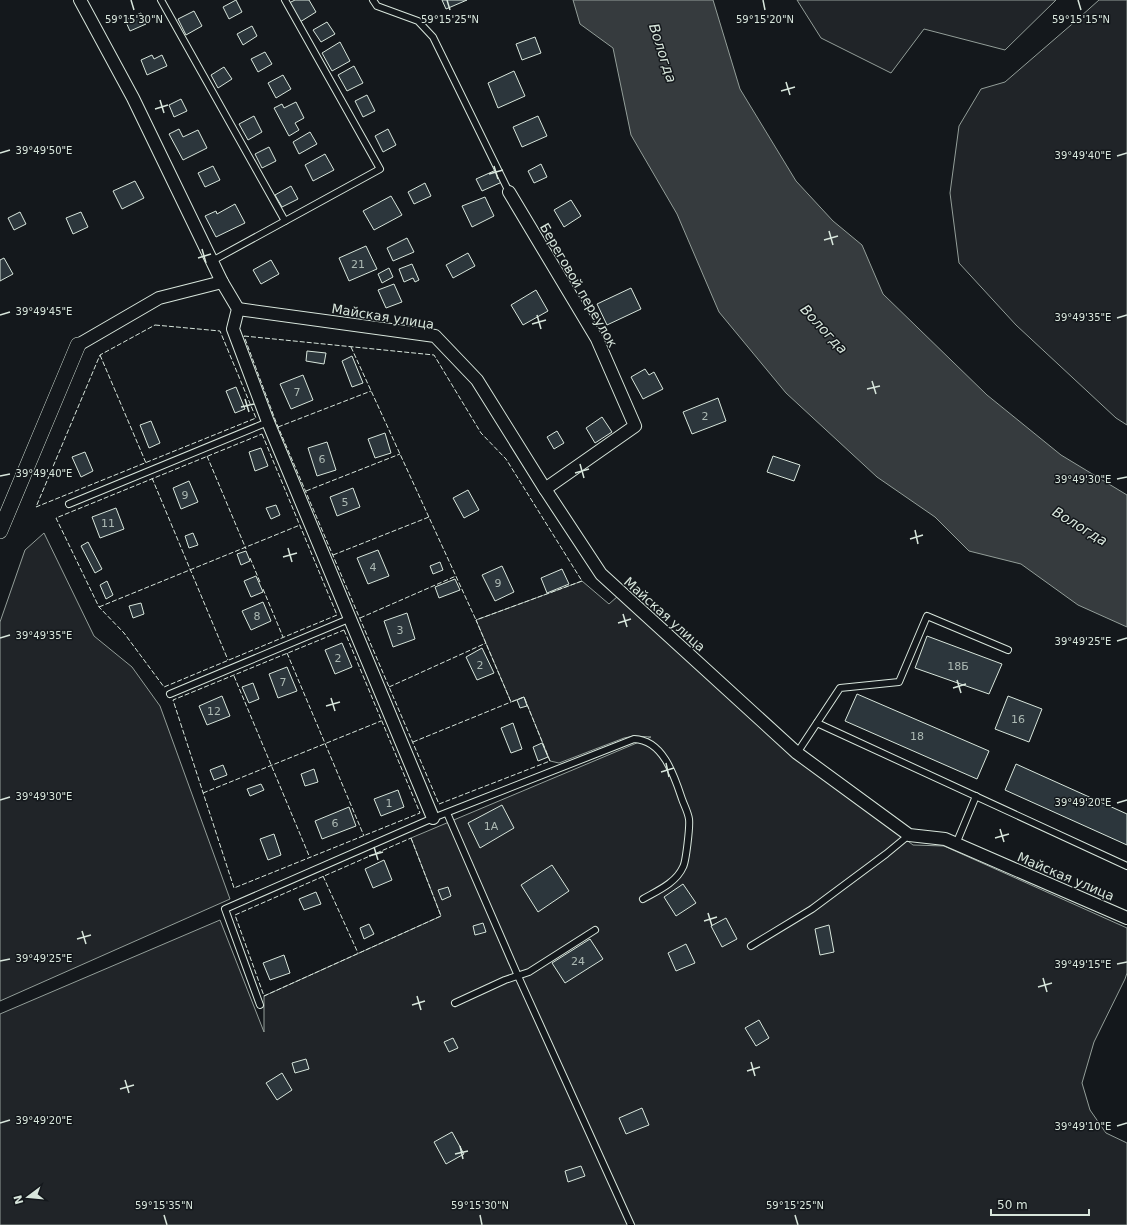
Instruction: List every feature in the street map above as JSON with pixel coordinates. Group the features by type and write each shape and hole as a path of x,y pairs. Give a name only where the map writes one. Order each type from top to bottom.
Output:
{"street":[{"path":"80,0 133,98 222,282 238,309 233,329 268,422 351,618 433,818"},
{"name":"Береговой переулок","path":"509,192 597,339 635,426 545,489"},
{"path":"0,531 78,345 159,298 222,282"},
{"name":"Майская улица","path":"238,309 436,336 477,380 545,489 601,574 797,753 909,835 946,839 1127,918"}],"lane":[{"path":"162,0 285,221"},
{"path":"212,261 380,169 285,0"},
{"path":"373,0 377,6 418,21 433,37 509,192"},
{"path":"69,504 268,422"},
{"path":"797,753 840,688 899,682 927,616 1008,650"},
{"path":"170,694 351,618"},
{"path":"817,723 1127,866"},
{"path":"260,1005 225,909 433,818 634,739 642,739 649,742 663,756 674,775 689,819 684,867 673,881 643,899"},
{"path":"956,844 976,796"},
{"path":"447,813 518,976 630,1224 623,1225"},
{"path":"751,946 812,909 909,835"},
{"path":"455,1003 505,980 529,972 595,930"}],"shaded area":[{"path":"797,0 1056,0 1005,50 924,29 891,73 821,38"},
{"path":"1099,0 1127,0 1127,425 1116,418 1016,325 959,263 950,193 959,126 981,89 1005,82"},
{"path":"44,533 94,636 132,667 160,706 230,899 0,1001 0,622 25,550"},
{"path":"582,581 609,604 618,596 795,756 913,845 944,846 1127,928 1127,973 1094,1042 1082,1083 1090,1110 1106,1133 1127,1143 1127,1225 0,1225 0,1014 220,920 264,1032 264,996 441,916 411,838 651,737 634,736 624,738 559,763 550,761 524,697 511,702 476,620"}],"water":[{"name":"Вологда","path":"573,0 713,0 740,89 796,181 833,221 862,245 883,294 987,395 1061,455 1127,495 1127,627 1078,605 1021,564 969,551 935,517 877,477 786,393 719,312 677,214 631,135 613,48 580,24"}],"building":[{"path":"236,0 242,12 229,19 223,7"},
{"path":"295,0 309,0 316,12 300,22 289,3"},
{"path":"442,0 467,0 446,9"},
{"path":"194,11 202,26 186,35 178,19"},
{"path":"141,13 146,24 130,31 125,20"},
{"path":"327,22 335,34 321,42 313,30"},
{"path":"252,26 257,36 243,45 237,34"},
{"path":"535,37 541,53 522,60 516,44"},
{"path":"340,42 350,61 332,71 322,53"},
{"path":"265,52 272,64 258,72 251,59"},
{"path":"152,55 154,59 162,55 167,66 147,75 141,60"},
{"path":"354,66 363,83 347,91 338,75"},
{"path":"224,67 232,79 218,88 211,75"},
{"path":"514,71 525,96 498,108 488,83"},
{"path":"283,75 291,89 276,98 268,83"},
{"path":"367,95 375,111 363,117 355,101"},
{"path":"181,99 187,111 174,117 169,105"},
{"path":"296,102 304,118 295,123 299,130 289,136 274,108 282,104 284,108"},
{"path":"254,116 262,132 248,140 239,124"},
{"path":"538,116 547,136 522,147 513,127"},
{"path":"179,129 183,137 198,130 207,148 183,160 169,134"},
{"path":"388,129 396,145 383,152 375,136"},
{"path":"310,132 317,144 299,154 293,142"},
{"path":"269,147 276,161 262,168 255,154"},
{"path":"325,154 334,170 313,181 305,165"},
{"path":"541,164 547,177 534,183 528,171"},
{"path":"213,166 220,180 205,187 198,173"},
{"path":"496,170 502,182 482,191 476,179"},
{"path":"135,181 144,198 122,209 113,191"},
{"path":"425,183 431,196 414,204 408,192"},
{"path":"291,186 298,199 282,207 275,195"},
{"path":"391,196 402,215 374,230 363,211"},
{"path":"485,197 494,216 472,227 462,206"},
{"path":"571,200 581,216 564,227 554,210"},
{"path":"235,204 245,223 216,237 205,216 216,211 217,214"},
{"path":"20,212 26,224 14,230 8,218"},
{"path":"81,212 88,227 73,234 66,218"},
{"path":"407,238 414,252 393,261 387,248"},
{"path":"366,246 377,269 349,281 339,258"},
{"path":"468,253 475,266 453,278 446,265"},
{"path":"4,258 13,274 0,281 0,260"},
{"path":"271,260 279,274 261,284 253,270"},
{"path":"412,264 419,280 415,282 413,278 404,282 399,269"},
{"path":"389,268 393,277 382,283 378,274"},
{"path":"394,284 402,302 386,308 378,290"},
{"path":"631,288 641,309 607,325 597,304"},
{"path":"536,290 548,311 523,325 511,305"},
{"path":"307,351 326,353 324,364 306,361"},
{"path":"352,356 363,383 352,387 342,361"},
{"path":"645,369 649,375 654,372 663,389 643,399 631,377"},
{"path":"303,375 313,400 291,409 280,384"},
{"path":"236,387 245,409 235,413 226,391"},
{"path":"718,398 726,421 692,434 683,412"},
{"path":"602,417 612,432 595,443 586,428"},
{"path":"151,421 160,443 149,448 140,425"},
{"path":"557,431 564,443 554,449 547,437"},
{"path":"385,433 391,453 375,458 368,439"},
{"path":"327,442 336,470 317,476 308,448"},
{"path":"261,448 268,466 255,471 249,452"},
{"path":"85,452 93,471 81,477 72,457"},
{"path":"773,456 800,465 794,481 767,472"},
{"path":"189,481 198,502 181,509 173,488"},
{"path":"353,488 360,507 337,516 330,497"},
{"path":"468,490 479,510 464,518 453,498"},
{"path":"276,505 280,515 271,519 266,508"},
{"path":"116,508 124,529 100,538 92,517"},
{"path":"193,533 198,545 189,548 185,536"},
{"path":"88,542 102,569 95,573 81,546"},
{"path":"378,550 389,576 368,584 357,558"},
{"path":"246,551 250,561 241,565 237,554"},
{"path":"440,562 443,570 433,574 430,566"},
{"path":"502,566 514,592 495,601 482,575"},
{"path":"562,569 569,584 547,593 541,578"},
{"path":"256,576 263,592 251,597 244,581"},
{"path":"455,579 460,590 439,598 435,587"},
{"path":"107,581 113,595 106,599 100,585"},
{"path":"263,602 271,621 251,630 242,611"},
{"path":"141,603 144,614 133,618 129,606"},
{"path":"407,613 415,639 393,647 384,621"},
{"path":"927,636 1002,664 989,694 915,668"},
{"path":"342,643 352,667 335,674 325,650"},
{"path":"482,648 494,673 477,680 466,657"},
{"path":"287,667 297,691 278,698 269,674"},
{"path":"253,683 259,699 249,703 242,687"},
{"path":"857,694 989,751 977,779 845,721"},
{"path":"222,696 230,716 207,725 199,706"},
{"path":"1008,696 1042,709 1029,742 995,729"},
{"path":"524,697 527,706 520,708 517,700"},
{"path":"513,723 522,749 511,753 501,728"},
{"path":"542,743 548,757 538,761 533,747"},
{"path":"1016,764 1127,814 1127,845 1005,790"},
{"path":"223,765 227,775 214,780 210,770"},
{"path":"314,769 318,782 305,786 301,774"},
{"path":"261,784 264,790 250,796 247,789"},
{"path":"398,790 404,807 381,816 374,799"},
{"path":"502,805 514,828 480,848 468,823"},
{"path":"349,807 356,826 322,839 315,821"},
{"path":"274,834 281,855 268,860 260,839"},
{"path":"384,860 392,880 373,888 365,869"},
{"path":"552,865 569,891 538,912 521,885"},
{"path":"683,884 696,903 676,916 664,897"},
{"path":"448,887 451,896 442,900 438,890"},
{"path":"316,892 321,904 304,910 299,899"},
{"path":"726,918 737,939 722,947 711,926"},
{"path":"483,923 486,932 475,935 473,926"},
{"path":"369,924 374,934 364,939 360,928"},
{"path":"829,925 834,952 820,955 815,929"},
{"path":"590,939 603,959 565,983 552,963"},
{"path":"686,944 695,963 676,971 668,953"},
{"path":"284,955 290,973 270,980 263,963"},
{"path":"759,1020 769,1038 756,1046 745,1028"},
{"path":"453,1038 458,1048 449,1052 444,1042"},
{"path":"306,1059 309,1069 295,1073 292,1063"},
{"path":"282,1073 292,1090 277,1100 266,1083"},
{"path":"642,1108 649,1125 626,1134 619,1118"},
{"path":"452,1132 464,1154 446,1164 434,1142"},
{"path":"581,1166 585,1176 568,1182 565,1171"}],"fence":[{"path":"155,325 220,331 256,418 36,507 100,355 155,325"},
{"path":"244,336 434,355 481,433 506,459 582,581 476,620 511,702 524,697 550,761 439,804 276,422 244,336"},
{"path":"351,347 476,620"},
{"path":"100,355 146,463"},
{"path":"278,427 371,391"},
{"path":"262,434 337,615 164,687 124,633 99,607 56,518 262,434"},
{"path":"306,491 400,454"},
{"path":"207,456 246,549"},
{"path":"152,478 228,660"},
{"path":"333,555 429,517"},
{"path":"99,607 300,525"},
{"path":"250,558 260,582"},
{"path":"360,618 456,576"},
{"path":"263,589 283,637"},
{"path":"344,630 420,813 234,888 173,700 344,630"},
{"path":"389,687 486,643"},
{"path":"287,653 364,836"},
{"path":"234,676 310,858"},
{"path":"413,742 511,702"},
{"path":"203,793 381,721"},
{"path":"411,838 441,916 264,996 235,915 411,838"},
{"path":"323,876 358,953"}]}
